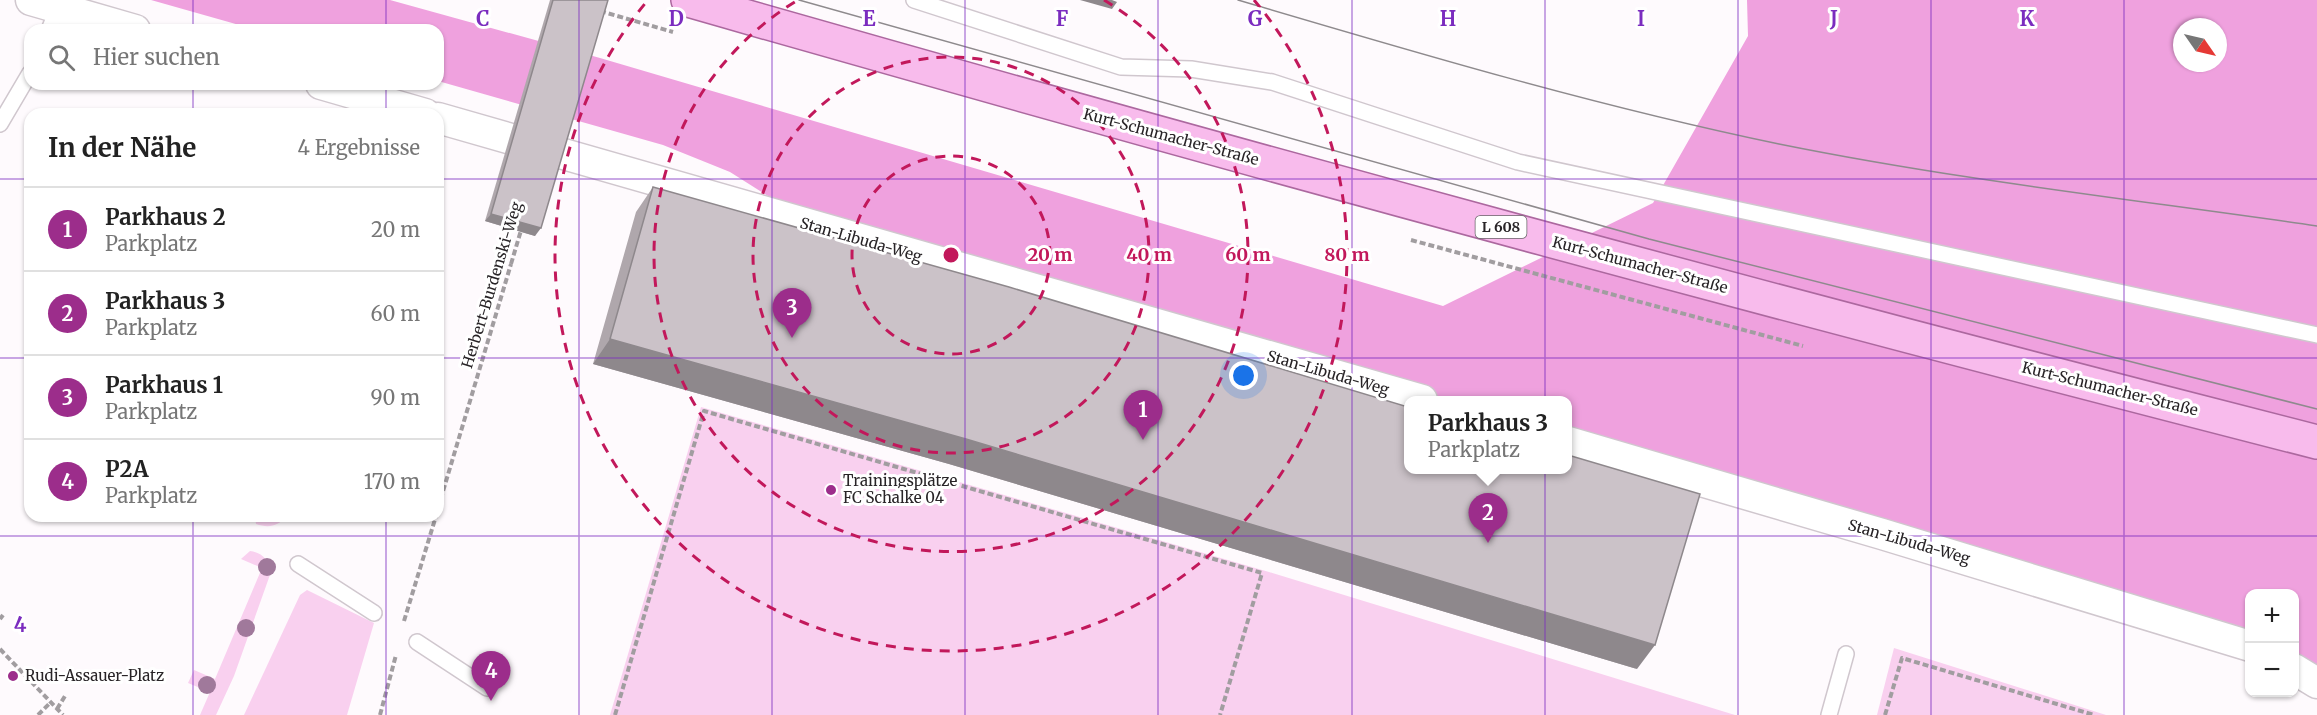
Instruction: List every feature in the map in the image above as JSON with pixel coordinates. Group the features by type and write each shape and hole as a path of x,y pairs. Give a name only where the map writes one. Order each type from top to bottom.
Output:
{"main road":[{"name":"Kurt-Schumacher-Straße","path":"688,0 1058,106 1879,330 2317,442"}],"street":[{"path":"46,13 104,24"},
{"path":"342,90 403,108"},
{"name":"Stan-Libuda-Weg","path":"444,120 1408,396"},
{"name":"Stan-Libuda-Weg","path":"1572,443 1905,540 2245,644"},
{"path":"2299,672 2317,683"}],"lane":[{"path":"914,0 1121,67 1191,69 1272,82 1518,162 2317,335"},
{"path":"0,124 24,83"},
{"path":"298,564 374,613"},
{"path":"417,642 487,688"},
{"path":"1829,715 1846,654"}],"path":[{"name":"Herbert-Burdenski-Weg","path":"444,488 525,218"},
{"path":"615,715 704,411 1262,573 1220,715"},
{"path":"402,631 434,522"},
{"path":"0,649 63,715"},
{"path":"380,715 396,652"},
{"path":"1885,715 1902,658 2094,715"},
{"path":"57,709 65,696"},
{"path":"38,715 50,703"}],"shaded area":[{"path":"151,0 390,0 600,58 1443,306 1653,203 1748,36 1747,0 2317,0 2317,688 2299,676 2299,589 2245,589 2245,642 1572,445 1572,396 1413,396 801,217 730,172 663,145 444,83 444,24 236,24"},
{"name":"Trainingsplätze FC Schalke 04","path":"701,407 1269,572 1735,715 610,715"},
{"path":"256,522 280,522 269,526 256,524"},
{"path":"250,551 264,558 271,572 234,676 216,715 200,715 210,692 188,683 194,670 215,679 262,568 241,559"},
{"path":"307,590 374,623 347,715 244,715 300,595"},
{"path":"1894,648 2106,715 1877,715"}],"building":[{"path":"553,0 608,0 541,228 491,214"},
{"path":"653,187 1009,287 1404,406 1404,474 1572,474 1572,456 1700,494 1655,645 966,439 610,339"}],"tram line":[{"path":"799,0 1649,239 2317,409"},
{"path":"1238,0 1575,96 1779,144 1980,179 2317,226"}],"place":[{"name":"Parkhaus 1","path":"792,338"},
{"name":"Parkhaus 2","path":"1143,440"},
{"name":"Trainingsplätze FC Schalke 04","path":"831,490"},
{"name":"Parkhaus 3","path":"1488,543"},
{"name":"Rudi-Assauer-Platz","path":"13,676"},
{"name":"P2A","path":"491,701"}]}
